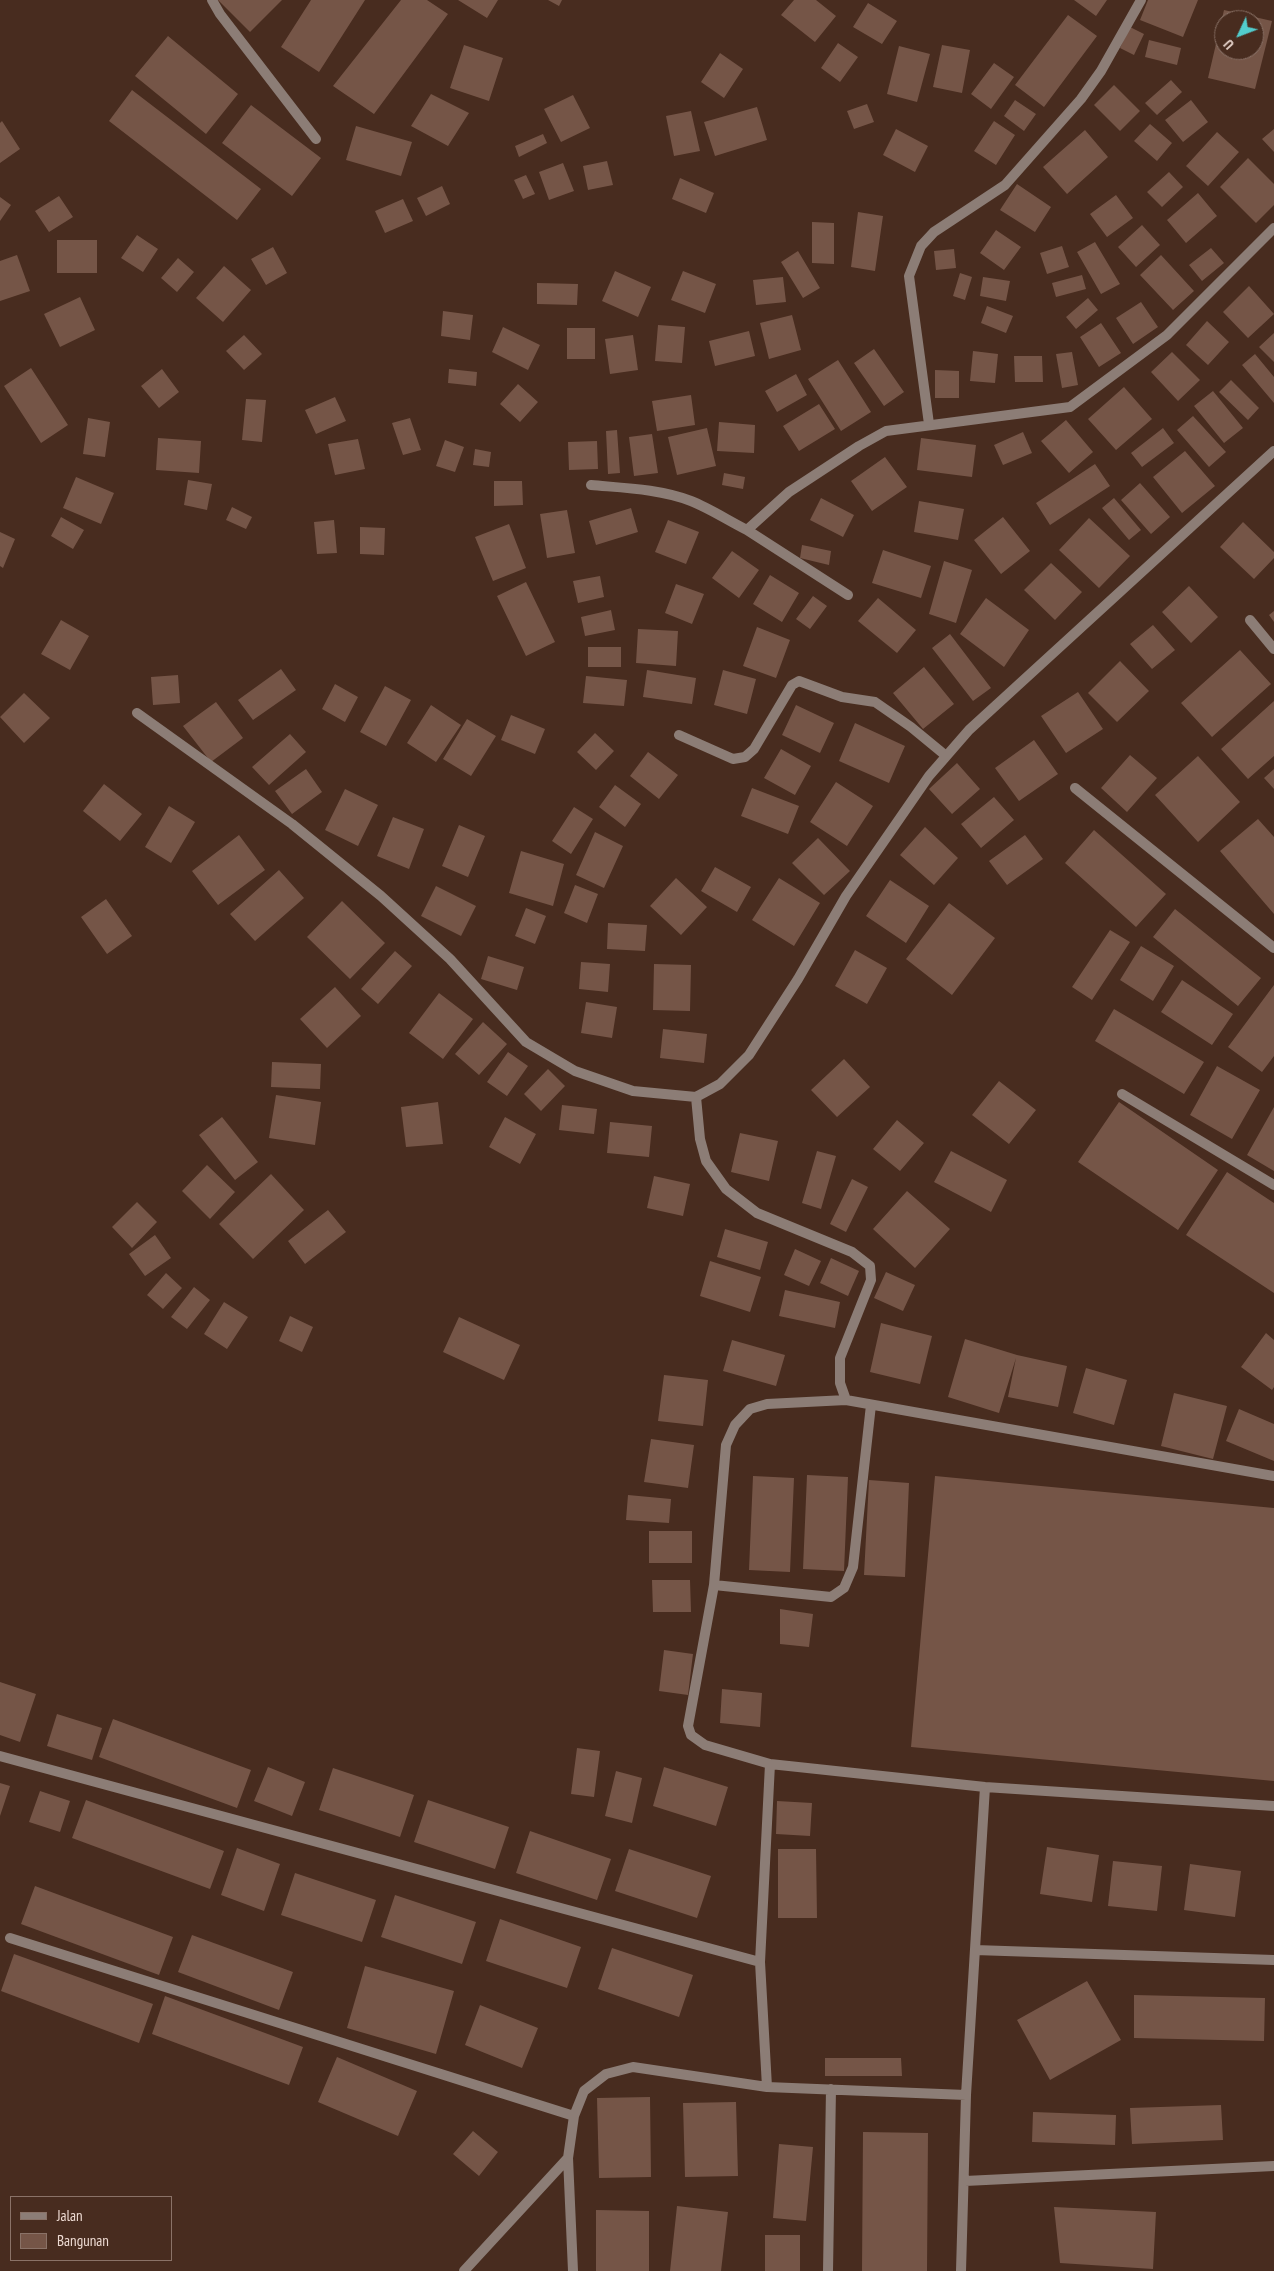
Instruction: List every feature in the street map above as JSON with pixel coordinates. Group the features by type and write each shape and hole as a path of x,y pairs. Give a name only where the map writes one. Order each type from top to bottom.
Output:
{"street":[{"path":"212,0 220,14 316,140"},
{"path":"929,424 909,276 920,246 934,232 1005,184 1082,99 1101,71 1141,0"},
{"path":"747,530 789,492 859,446 886,431 1070,407 1166,335 1274,228"},
{"path":"137,713 292,824 381,896 450,959 526,1042 575,1072 633,1091 696,1097 720,1084 749,1055 798,979 846,896 945,755 969,730 1274,451"},
{"path":"591,485 640,489 692,501 747,530 848,595"},
{"path":"1250,620 1274,649"},
{"path":"679,735 733,759 745,757 754,749 792,685 799,681 842,697 875,702 945,755"},
{"path":"1074,788 1274,948"},
{"path":"1122,1094 1274,1185"},
{"path":"696,1097 700,1139 706,1161 726,1190 757,1213 852,1252 870,1266 871,1280 840,1358 840,1382 846,1400"},
{"path":"1274,1476 846,1400 767,1404 750,1409 735,1425 726,1445 714,1585 688,1726 691,1735 705,1745 770,1764 985,1787 1274,1806"},
{"path":"714,1585 831,1597 844,1588 853,1567 871,1405"},
{"path":"0,1756 760,1962"},
{"path":"767,2087 760,1962 770,1764"},
{"path":"961,2271 966,2095 985,1787"},
{"path":"10,1938 574,2116"},
{"path":"975,1950 1274,1960"},
{"path":"573,2271 568,2158 574,2116 584,2091 606,2074 634,2067 767,2087 966,2095"},
{"path":"828,2271 831,2089"},
{"path":"464,2271 568,2158"},
{"path":"965,2181 1274,2166"}],"building":[{"path":"218,0 282,0 250,32"},
{"path":"311,0 365,0 319,72 281,47"},
{"path":"401,0 427,0 448,14 374,114 333,86"},
{"path":"458,0 498,0 487,18"},
{"path":"548,0 562,0 559,6"},
{"path":"794,0 816,0 836,16 815,42 781,15"},
{"path":"1074,0 1107,0 1096,16"},
{"path":"1148,0 1198,0 1183,37 1140,20"},
{"path":"868,3 897,21 882,44 853,27"},
{"path":"1068,15 1097,36 1044,107 1015,85"},
{"path":"1264,19 1272,21 1264,53"},
{"path":"1130,27 1144,34 1134,55 1120,48"},
{"path":"168,36 238,94 206,134 135,76"},
{"path":"1149,40 1181,48 1177,65 1145,57"},
{"path":"838,43 858,57 840,82 821,68"},
{"path":"464,45 503,58 489,101 450,88"},
{"path":"942,45 970,50 962,93 933,87"},
{"path":"899,46 930,54 917,102 887,94"},
{"path":"1214,52 1214,60 1262,60 1255,89 1208,78"},
{"path":"720,53 743,69 724,98 701,82"},
{"path":"994,63 1014,77 991,109 971,94"},
{"path":"1171,80 1182,92 1157,115 1145,103"},
{"path":"1114,85 1140,111 1120,131 1094,105"},
{"path":"132,90 261,189 237,220 109,121"},
{"path":"431,94 469,113 448,146 411,126"},
{"path":"573,95 590,128 561,142 544,109"},
{"path":"1015,100 1036,114 1024,131 1004,116"},
{"path":"1191,100 1208,122 1183,142 1165,120"},
{"path":"867,104 874,122 854,129 847,111"},
{"path":"251,105 321,158 292,196 222,143"},
{"path":"757,107 767,140 715,156 704,122"},
{"path":"691,111 700,151 674,156 666,116"},
{"path":"2,121 20,149 0,163 0,123"},
{"path":"994,121 1015,135 996,165 974,151"},
{"path":"1150,124 1172,143 1157,161 1134,141"},
{"path":"356,126 412,142 401,176 346,160"},
{"path":"896,129 928,146 915,172 883,155"},
{"path":"1274,129 1274,152 1262,139"},
{"path":"1085,130 1108,157 1067,194 1043,167"},
{"path":"1217,132 1239,152 1208,186 1186,166"},
{"path":"543,134 547,143 519,157 515,146"},
{"path":"1248,158 1274,184 1274,205 1256,223 1220,187"},
{"path":"607,161 613,185 588,190 583,166"},
{"path":"563,163 574,191 549,200 539,172"},
{"path":"1169,172 1183,187 1162,207 1147,192"},
{"path":"526,175 535,194 523,199 514,180"},
{"path":"680,178 714,193 706,213 672,199"},
{"path":"1017,184 1051,207 1035,232 1000,210"},
{"path":"442,186 450,204 426,216 417,198"},
{"path":"1198,193 1217,216 1186,243 1167,220"},
{"path":"1116,195 1133,218 1107,237 1090,214"},
{"path":"59,196 73,217 49,232 35,211"},
{"path":"0,197 11,205 0,221"},
{"path":"403,199 413,221 385,233 375,211"},
{"path":"858,212 883,216 875,271 851,267"},
{"path":"812,222 834,223 834,264 812,263"},
{"path":"1142,225 1160,245 1136,267 1118,247"},
{"path":"996,230 1021,247 1004,270 980,253"},
{"path":"137,235 158,249 143,272 121,258"},
{"path":"57,240 97,240 97,273 57,273"},
{"path":"1095,242 1120,284 1101,294 1077,252"},
{"path":"1062,246 1069,267 1047,274 1040,253"},
{"path":"273,247 287,273 266,285 251,259"},
{"path":"1211,248 1224,263 1202,281 1189,265"},
{"path":"954,249 956,268 936,270 934,251"},
{"path":"798,251 820,288 803,298 781,262"},
{"path":"17,255 30,291 0,301 0,261"},
{"path":"1161,255 1194,291 1173,310 1140,275"},
{"path":"178,258 194,272 177,292 161,278"},
{"path":"224,266 251,290 223,322 196,298"},
{"path":"615,271 651,287 638,317 602,301"},
{"path":"683,271 716,284 705,313 671,300"},
{"path":"960,273 972,277 965,300 953,296"},
{"path":"1082,275 1086,289 1056,297 1052,283"},
{"path":"783,277 786,302 756,305 753,280"},
{"path":"983,277 1010,281 1006,301 980,296"},
{"path":"537,283 578,284 577,305 537,304"},
{"path":"1249,286 1274,314 1248,338 1223,312"},
{"path":"80,297 95,330 60,347 44,314"},
{"path":"1088,298 1098,310 1076,329 1066,317"},
{"path":"1141,302 1158,327 1133,344 1116,318"},
{"path":"987,306 1013,316 1006,333 981,323"},
{"path":"443,311 473,315 470,340 441,336"},
{"path":"792,315 801,350 769,359 760,323"},
{"path":"1207,321 1229,342 1208,365 1186,345"},
{"path":"1101,323 1121,353 1099,367 1080,337"},
{"path":"658,325 685,327 682,363 655,361"},
{"path":"503,327 540,345 528,370 492,352"},
{"path":"567,328 595,328 595,359 567,359"},
{"path":"749,331 755,356 715,366 709,341"},
{"path":"1274,333 1274,362 1259,347"},
{"path":"244,335 262,354 244,370 226,351"},
{"path":"633,335 638,370 610,374 605,339"},
{"path":"874,349 904,392 884,406 854,363"},
{"path":"973,351 998,354 995,383 970,381"},
{"path":"1072,352 1078,385 1062,388 1056,354"},
{"path":"1172,352 1200,380 1178,401 1151,372"},
{"path":"1255,354 1274,377 1274,403 1242,365"},
{"path":"1014,356 1042,356 1043,382 1015,382"},
{"path":"838,360 871,412 841,431 808,379"},
{"path":"31,368 68,425 41,443 4,386"},
{"path":"162,369 179,392 159,408 141,386"},
{"path":"449,369 477,372 476,386 448,383"},
{"path":"935,370 959,371 959,398 935,398"},
{"path":"796,374 807,395 777,412 765,391"},
{"path":"1231,380 1259,408 1248,420 1219,392"},
{"path":"518,384 538,402 520,422 500,404"},
{"path":"1124,387 1152,419 1116,450 1088,419"},
{"path":"1213,391 1243,428 1224,443 1194,406"},
{"path":"691,395 695,425 657,431 652,401"},
{"path":"335,397 346,421 316,434 305,410"},
{"path":"246,399 266,400 262,442 242,440"},
{"path":"819,404 835,429 799,451 783,426"},
{"path":"1193,416 1226,452 1209,467 1177,430"},
{"path":"88,418 110,422 105,457 83,454"},
{"path":"410,418 421,450 403,455 392,423"},
{"path":"1066,420 1093,452 1069,473 1041,441"},
{"path":"719,422 755,425 754,453 717,451"},
{"path":"707,428 716,466 677,475 668,437"},
{"path":"1163,428 1174,443 1142,467 1131,453"},
{"path":"617,430 620,473 608,474 606,431"},
{"path":"1023,432 1032,453 1003,465 994,445"},
{"path":"652,434 658,473 634,476 629,437"},
{"path":"158,438 201,441 199,473 156,470"},
{"path":"921,438 976,445 972,477 917,470"},
{"path":"358,439 365,469 335,475 328,444"},
{"path":"445,440 464,447 455,472 436,466"},
{"path":"597,441 598,469 569,470 568,442"},
{"path":"475,449 491,452 489,467 473,465"},
{"path":"1185,451 1215,486 1182,513 1153,477"},
{"path":"885,457 907,487 872,511 851,481"},
{"path":"1095,464 1110,486 1050,525 1036,503"},
{"path":"724,473 745,477 743,489 722,485"},
{"path":"76,477 114,493 101,524 63,508"},
{"path":"188,480 212,484 207,510 184,505"},
{"path":"494,481 522,481 523,505 494,506"},
{"path":"1140,483 1170,517 1151,534 1121,500"},
{"path":"821,498 854,515 843,537 810,520"},
{"path":"1114,498 1141,530 1129,540 1102,508"},
{"path":"919,501 964,509 958,540 914,532"},
{"path":"232,507 252,517 246,529 226,520"},
{"path":"631,508 638,532 596,545 589,521"},
{"path":"567,510 575,553 547,558 540,514"},
{"path":"61,517 84,530 73,549 51,536"},
{"path":"1003,517 1030,551 1001,574 974,540"},
{"path":"1089,518 1130,556 1099,588 1059,550"},
{"path":"334,520 337,553 317,554 314,522"},
{"path":"668,520 699,532 686,564 655,552"},
{"path":"1243,522 1274,552 1274,558 1254,579 1220,547"},
{"path":"509,524 526,568 493,581 475,537"},
{"path":"360,527 385,528 384,555 360,554"},
{"path":"0,532 15,539 3,568 0,566"},
{"path":"802,545 831,551 829,565 800,558"},
{"path":"883,550 931,566 921,598 872,583"},
{"path":"732,551 759,570 739,598 712,578"},
{"path":"944,561 972,570 956,623 929,614"},
{"path":"1051,563 1082,592 1055,620 1024,590"},
{"path":"770,575 799,593 782,622 753,604"},
{"path":"600,576 604,597 578,603 573,581"},
{"path":"526,582 555,642 526,656 497,596"},
{"path":"676,584 704,594 692,624 665,613"},
{"path":"1189,586 1218,617 1191,643 1162,612"},
{"path":"813,596 827,606 810,629 796,619"},
{"path":"878,598 916,630 897,653 858,621"},
{"path":"986,598 1029,630 1004,667 960,634"},
{"path":"611,610 615,630 585,636 581,617"},
{"path":"1274,611 1274,622 1269,615"},
{"path":"61,620 89,636 70,670 41,654"},
{"path":"1153,625 1175,650 1152,669 1130,644"},
{"path":"757,627 790,640 776,678 743,666"},
{"path":"638,629 678,631 676,666 636,663"},
{"path":"950,634 991,688 973,701 932,648"},
{"path":"588,647 621,647 621,667 588,667"},
{"path":"1240,650 1271,684 1212,737 1181,703"},
{"path":"1120,661 1149,691 1117,722 1088,693"},
{"path":"924,667 954,704 923,729 893,693"},
{"path":"281,669 296,690 253,720 238,700"},
{"path":"647,670 696,678 692,704 643,697"},
{"path":"723,670 756,679 747,714 714,705"},
{"path":"178,675 180,703 153,705 151,677"},
{"path":"586,676 627,680 624,706 583,703"},
{"path":"335,684 358,697 345,722 322,709"},
{"path":"385,686 411,700 386,746 360,732"},
{"path":"1078,692 1103,729 1066,753 1041,716"},
{"path":"24,693 50,718 24,743 0,717"},
{"path":"1274,701 1274,756 1248,779 1221,749"},
{"path":"216,702 243,738 211,762 183,726"},
{"path":"431,705 461,725 436,762 407,743"},
{"path":"796,705 834,723 820,753 782,735"},
{"path":"511,715 545,729 535,754 501,740"},
{"path":"467,719 496,736 471,776 443,759"},
{"path":"855,723 905,746 889,783 839,761"},
{"path":"595,733 614,751 596,770 577,752"},
{"path":"290,734 306,752 269,785 252,767"},
{"path":"1034,740 1058,774 1019,801 995,768"},
{"path":"781,749 811,766 795,795 764,778"},
{"path":"648,752 678,775 659,799 630,776"},
{"path":"1130,755 1157,778 1127,812 1101,788"},
{"path":"1198,756 1240,802 1198,842 1155,795"},
{"path":"957,763 980,789 952,814 929,789"},
{"path":"306,769 322,792 292,814 275,791"},
{"path":"1274,769 1274,789 1264,778"},
{"path":"836,782 873,806 847,846 810,822"},
{"path":"104,784 142,814 120,841 83,811"},
{"path":"615,785 641,804 625,827 599,807"},
{"path":"752,788 799,806 788,834 741,816"},
{"path":"345,789 378,805 358,846 325,830"},
{"path":"994,797 1014,820 981,848 961,824"},
{"path":"169,806 195,822 171,863 145,847"},
{"path":"574,807 593,819 571,854 552,841"},
{"path":"393,817 424,829 409,869 377,856"},
{"path":"1258,819 1274,837 1274,914 1220,851"},
{"path":"459,825 485,836 468,877 442,866"},
{"path":"925,827 958,858 934,885 900,855"},
{"path":"1094,830 1166,894 1136,927 1065,863"},
{"path":"595,832 623,846 604,888 576,875"},
{"path":"239,835 265,870 218,905 192,871"},
{"path":"1025,835 1043,859 1007,885 989,861"},
{"path":"818,838 850,871 824,895 792,863"},
{"path":"521,851 564,864 553,906 509,893"},
{"path":"715,867 751,887 737,912 701,891"},
{"path":"279,870 304,898 255,941 230,914"},
{"path":"676,878 707,907 681,935 650,906"},
{"path":"779,878 820,903 794,946 752,920"},
{"path":"890,880 929,906 906,943 866,916"},
{"path":"575,885 598,894 587,923 564,913"},
{"path":"436,886 476,906 461,936 421,916"},
{"path":"106,899 132,936 107,954 81,917"},
{"path":"342,901 385,943 350,979 307,937"},
{"path":"949,903 995,938 952,995 906,959"},
{"path":"526,908 546,916 535,944 515,936"},
{"path":"1175,909 1261,978 1238,1006 1153,937"},
{"path":"608,923 647,925 645,951 607,949"},
{"path":"1110,930 1130,942 1092,1000 1072,987"},
{"path":"1141,946 1174,966 1153,1001 1120,980"},
{"path":"855,950 887,968 867,1004 835,986"},
{"path":"395,951 412,966 378,1004 361,989"},
{"path":"488,956 524,967 517,990 481,979"},
{"path":"581,962 610,964 608,992 579,989"},
{"path":"654,964 691,965 690,1011 653,1010"},
{"path":"1182,980 1233,1014 1212,1045 1161,1012"},
{"path":"1274,985 1274,1056 1262,1072 1228,1047"},
{"path":"335,987 361,1016 327,1048 300,1019"},
{"path":"439,993 473,1019 443,1059 409,1033"},
{"path":"586,1002 617,1007 612,1038 581,1033"},
{"path":"1114,1009 1204,1062 1184,1094 1095,1041"},
{"path":"483,1022 507,1044 479,1075 455,1054"},
{"path":"663,1029 707,1034 704,1063 660,1058"},
{"path":"508,1052 528,1066 507,1096 487,1082"},
{"path":"844,1059 870,1087 837,1117 811,1090"},
{"path":"272,1062 321,1064 320,1089 271,1087"},
{"path":"1217,1066 1260,1090 1232,1139 1190,1115"},
{"path":"548,1069 565,1086 541,1111 524,1094"},
{"path":"999,1081 1036,1110 1009,1144 972,1115"},
{"path":"276,1095 321,1102 315,1145 269,1138"},
{"path":"438,1102 443,1144 406,1147 401,1107"},
{"path":"1119,1102 1218,1170 1178,1230 1078,1162"},
{"path":"562,1105 597,1109 594,1134 559,1130"},
{"path":"1274,1107 1274,1171 1247,1155"},
{"path":"222,1117 258,1162 235,1180 199,1135"},
{"path":"505,1117 536,1134 520,1164 489,1147"},
{"path":"897,1120 924,1143 900,1171 873,1149"},
{"path":"610,1122 652,1126 649,1157 607,1153"},
{"path":"740,1133 778,1141 769,1181 731,1172"},
{"path":"817,1151 836,1156 821,1209 802,1203"},
{"path":"951,1151 1007,1180 991,1212 934,1182"},
{"path":"207,1165 235,1192 210,1219 182,1191"},
{"path":"1227,1172 1274,1203 1274,1293 1186,1235"},
{"path":"271,1174 304,1210 253,1259 219,1224"},
{"path":"654,1176 690,1184 683,1216 647,1208"},
{"path":"852,1179 868,1187 846,1232 830,1224"},
{"path":"907,1191 950,1229 915,1268 873,1229"},
{"path":"137,1202 157,1222 132,1248 112,1227"},
{"path":"328,1210 346,1232 305,1264 288,1241"},
{"path":"725,1229 768,1242 760,1270 717,1257"},
{"path":"155,1235 171,1258 145,1276 129,1254"},
{"path":"795,1249 821,1261 809,1286 784,1275"},
{"path":"831,1258 859,1271 848,1296 820,1283"},
{"path":"710,1261 761,1277 750,1312 700,1296"},
{"path":"886,1272 915,1285 903,1311 874,1298"},
{"path":"166,1273 182,1288 163,1309 147,1295"},
{"path":"194,1287 210,1300 187,1329 171,1317"},
{"path":"785,1290 840,1302 835,1328 779,1316"},
{"path":"224,1302 248,1317 227,1349 204,1334"},
{"path":"290,1316 313,1327 302,1352 279,1341"},
{"path":"459,1317 520,1345 504,1380 443,1352"},
{"path":"881,1323 932,1336 920,1384 870,1372"},
{"path":"1266,1333 1274,1340 1274,1387 1272,1390 1241,1367"},
{"path":"965,1339 1017,1355 1067,1366 1058,1407 1008,1397 1016,1358 999,1413 948,1397"},
{"path":"732,1340 785,1355 776,1386 723,1371"},
{"path":"1086,1368 1127,1380 1114,1425 1073,1413"},
{"path":"664,1375 708,1380 703,1426 658,1421"},
{"path":"1174,1393 1227,1406 1213,1459 1161,1446"},
{"path":"1239,1409 1274,1424 1274,1461 1226,1441"},
{"path":"651,1439 694,1445 688,1488 644,1482"},
{"path":"807,1475 848,1477 844,1571 803,1569"},
{"path":"753,1476 794,1478 790,1572 749,1570"},
{"path":"935,1476 1274,1508 1274,1781 911,1747"},
{"path":"869,1480 909,1483 905,1577 864,1575"},
{"path":"628,1495 671,1499 669,1523 626,1520"},
{"path":"649,1531 692,1531 692,1563 649,1563"},
{"path":"652,1580 690,1580 691,1612 653,1612"},
{"path":"780,1609 813,1614 809,1647 780,1644"},
{"path":"664,1650 693,1654 688,1695 659,1691"},
{"path":"0,1682 36,1694 20,1742 0,1735"},
{"path":"722,1689 762,1693 760,1727 720,1723"},
{"path":"57,1714 102,1728 92,1760 47,1746"},
{"path":"113,1719 251,1770 237,1808 99,1757"},
{"path":"577,1748 600,1751 594,1797 571,1794"},
{"path":"268,1767 305,1782 292,1816 254,1801"},
{"path":"664,1767 728,1787 716,1826 653,1806"},
{"path":"333,1768 414,1795 400,1837 319,1810"},
{"path":"616,1771 642,1778 632,1823 605,1816"},
{"path":"0,1783 10,1786 0,1816"},
{"path":"40,1791 70,1801 60,1832 29,1822"},
{"path":"86,1800 224,1851 210,1889 72,1838"},
{"path":"428,1800 509,1827 495,1869 414,1842"},
{"path":"777,1801 812,1803 810,1836 776,1834"},
{"path":"530,1831 611,1859 597,1900 516,1873"},
{"path":"1047,1847 1099,1855 1092,1902 1040,1894"},
{"path":"237,1848 280,1864 264,1911 221,1895"},
{"path":"629,1849 711,1876 697,1918 615,1891"},
{"path":"778,1849 816,1849 817,1918 778,1918"},
{"path":"1113,1861 1162,1866 1157,1911 1108,1906"},
{"path":"1190,1864 1241,1871 1235,1917 1184,1910"},
{"path":"295,1873 376,1900 362,1942 281,1915"},
{"path":"35,1886 173,1937 159,1975 21,1924"},
{"path":"395,1895 476,1922 462,1964 381,1937"},
{"path":"500,1919 581,1947 567,1988 486,1961"},
{"path":"192,1935 293,1972 279,2010 178,1972"},
{"path":"612,1948 693,1975 679,2017 598,1989"},
{"path":"14,1954 153,2004 139,2043 1,1991"},
{"path":"365,1966 454,1991 436,2054 347,2028"},
{"path":"1087,1981 1121,2040 1050,2080 1017,2020"},
{"path":"1134,1995 1265,1998 1264,2041 1134,2038"},
{"path":"165,1996 303,2047 289,2085 152,2034"},
{"path":"480,2005 538,2028 522,2068 465,2045"},
{"path":"337,2057 417,2091 398,2136 318,2102"},
{"path":"825,2058 901,2058 902,2076 825,2076"},
{"path":"650,2097 651,2177 599,2178 597,2098"},
{"path":"736,2102 738,2176 685,2177 683,2103"},
{"path":"1221,2105 1223,2140 1132,2144 1130,2108"},
{"path":"1033,2112 1116,2115 1115,2145 1032,2142"},
{"path":"473,2131 498,2152 479,2176 453,2154"},
{"path":"863,2132 928,2133 927,2271 862,2271"},
{"path":"779,2144 813,2147 806,2221 773,2218"},
{"path":"677,2206 728,2212 721,2271 670,2271"},
{"path":"1054,2207 1156,2212 1153,2269 1060,2263"},
{"path":"596,2210 649,2211 649,2271 596,2271"},
{"path":"765,2235 800,2235 800,2271 765,2271"}]}
